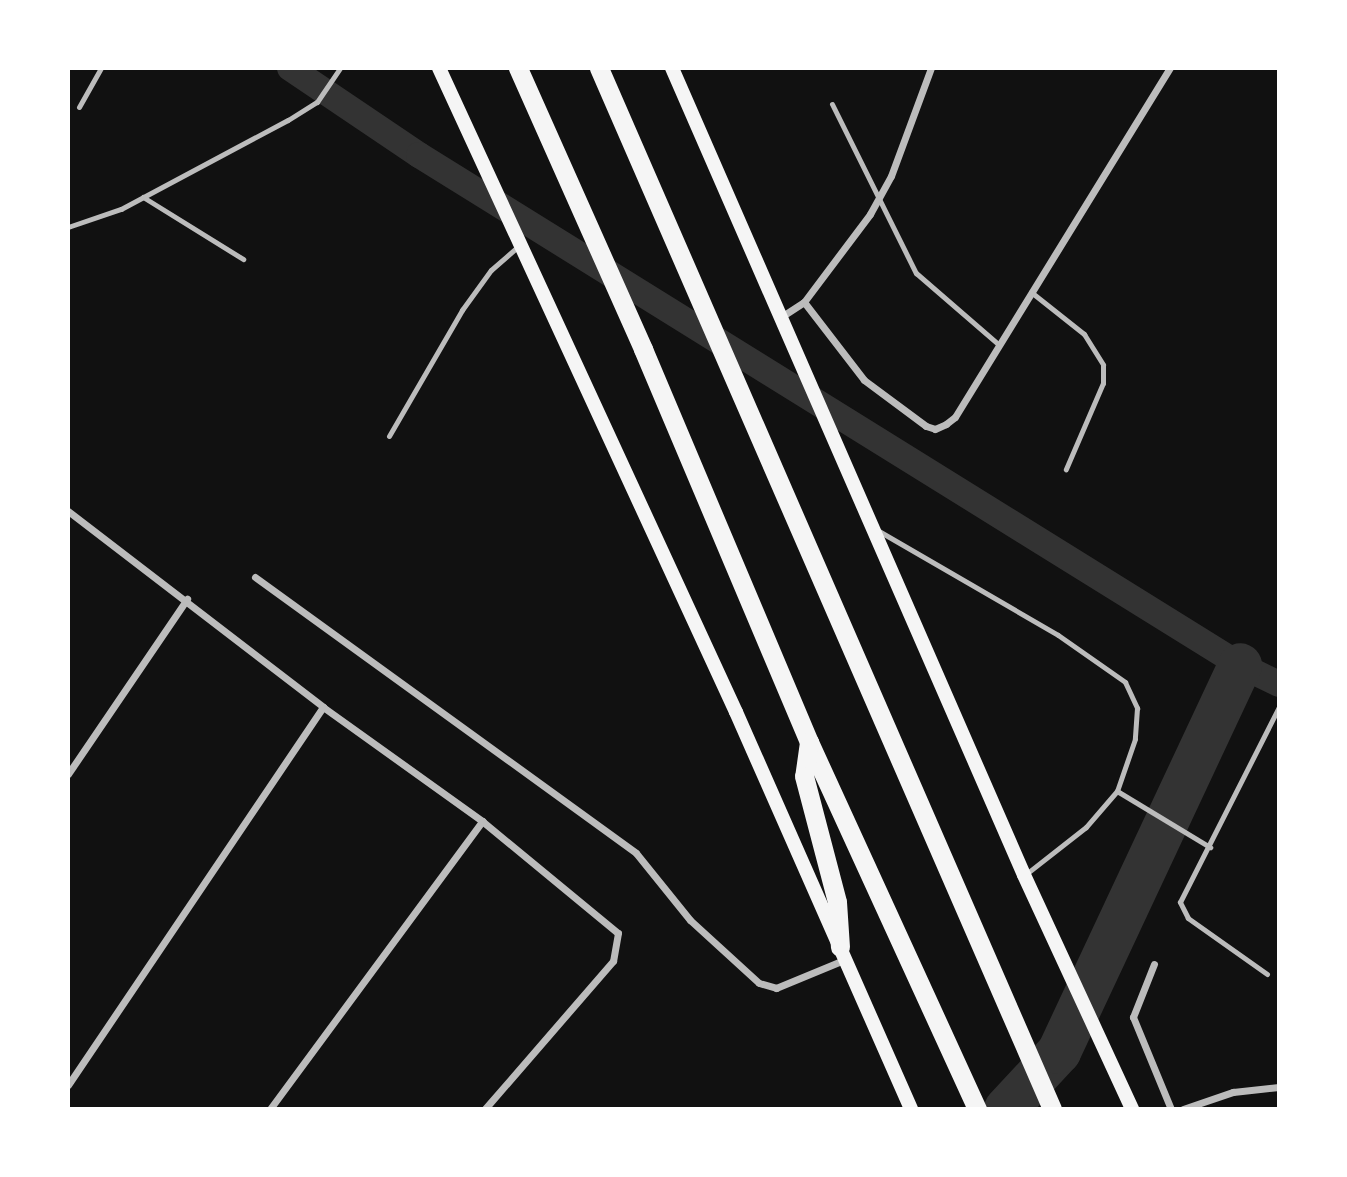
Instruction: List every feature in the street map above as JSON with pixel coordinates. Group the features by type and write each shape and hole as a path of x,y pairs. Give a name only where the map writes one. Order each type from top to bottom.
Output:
{"highway":[{"path":"518,68 643,349 809,742 974,1103"},
{"path":"598,68 744,397 1052,1109"},
{"path":"809,742 804,776 837,902 843,953"}],"main road":[{"path":"439,68 843,953 911,1109"},
{"path":"672,68 835,436 1024,875 1132,1109"}],"street":[{"path":"781,317 804,302 879,197 931,68"},
{"path":"804,302 864,380 935,429 956,417 998,344 1170,68"},
{"path":"68,512 187,599 323,707 482,821 620,937 613,961 485,1109"},
{"path":"255,578 636,853 690,920 760,983 776,988 843,953"},
{"path":"68,774 187,599"},
{"path":"68,1085 323,707"},
{"path":"270,1109 482,821"},
{"path":"1154,964 1133,1017 1171,1109"},
{"path":"1183,1109 1233,1092 1279,1087"}],"lane":[{"path":"79,107 101,68"},
{"path":"68,227 143,197 317,102 339,71"},
{"path":"832,104 916,273 998,344"},
{"path":"143,197 243,259"},
{"path":"389,436 462,310 491,270 521,244"},
{"path":"1031,292 1084,334 1103,365 1103,383 1066,469"},
{"path":"874,528 1058,635 1125,682 1137,708 1135,739 1117,791 1086,827 1024,875"},
{"path":"1267,974 1183,911 1181,902 1279,706"},
{"path":"1117,791 1210,847"}],"waterway":[{"path":"290,68 419,155 1240,665 1279,684"},
{"path":"1006,1109 1059,1052 1240,665"}]}
